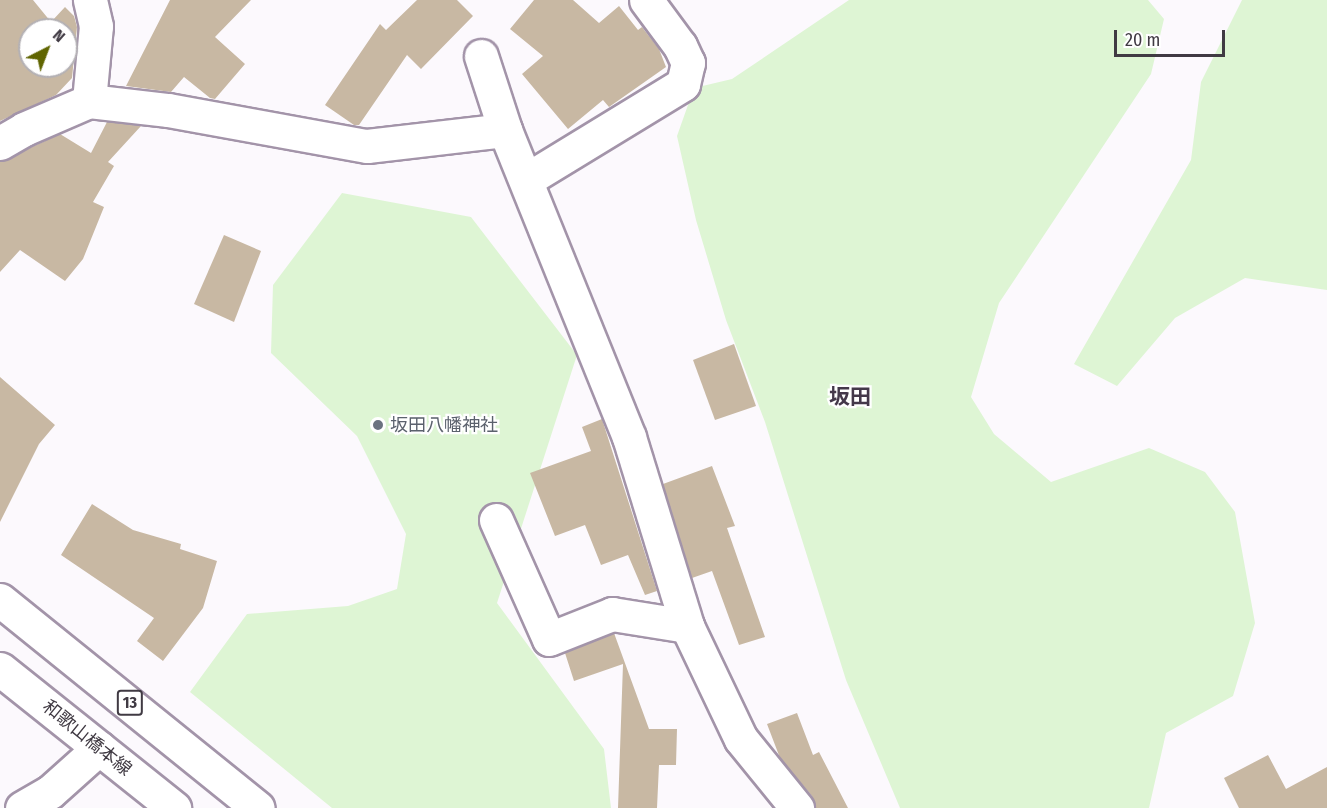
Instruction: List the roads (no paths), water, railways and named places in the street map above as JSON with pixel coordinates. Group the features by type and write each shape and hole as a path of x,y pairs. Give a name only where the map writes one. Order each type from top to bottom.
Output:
{"street":[{"path":"89,101 96,26 90,0"},
{"path":"526,180 683,84 688,63 680,46 646,0"},
{"path":"482,56 506,130 629,437 687,626 741,739 796,808"},
{"path":"0,143 24,129 89,101 168,110 367,146 506,130"},
{"path":"495,520 549,639 612,614 687,626"},
{"name":"13","path":"0,600 258,808"},
{"name":"和歌山橋本線","path":"0,669 174,808"},
{"path":"22,808 50,792 99,748"}],"place":[{"name":"坂田八幡神社","path":"378,425"}],"district":[{"name":"坂田","path":"850,397"}]}
